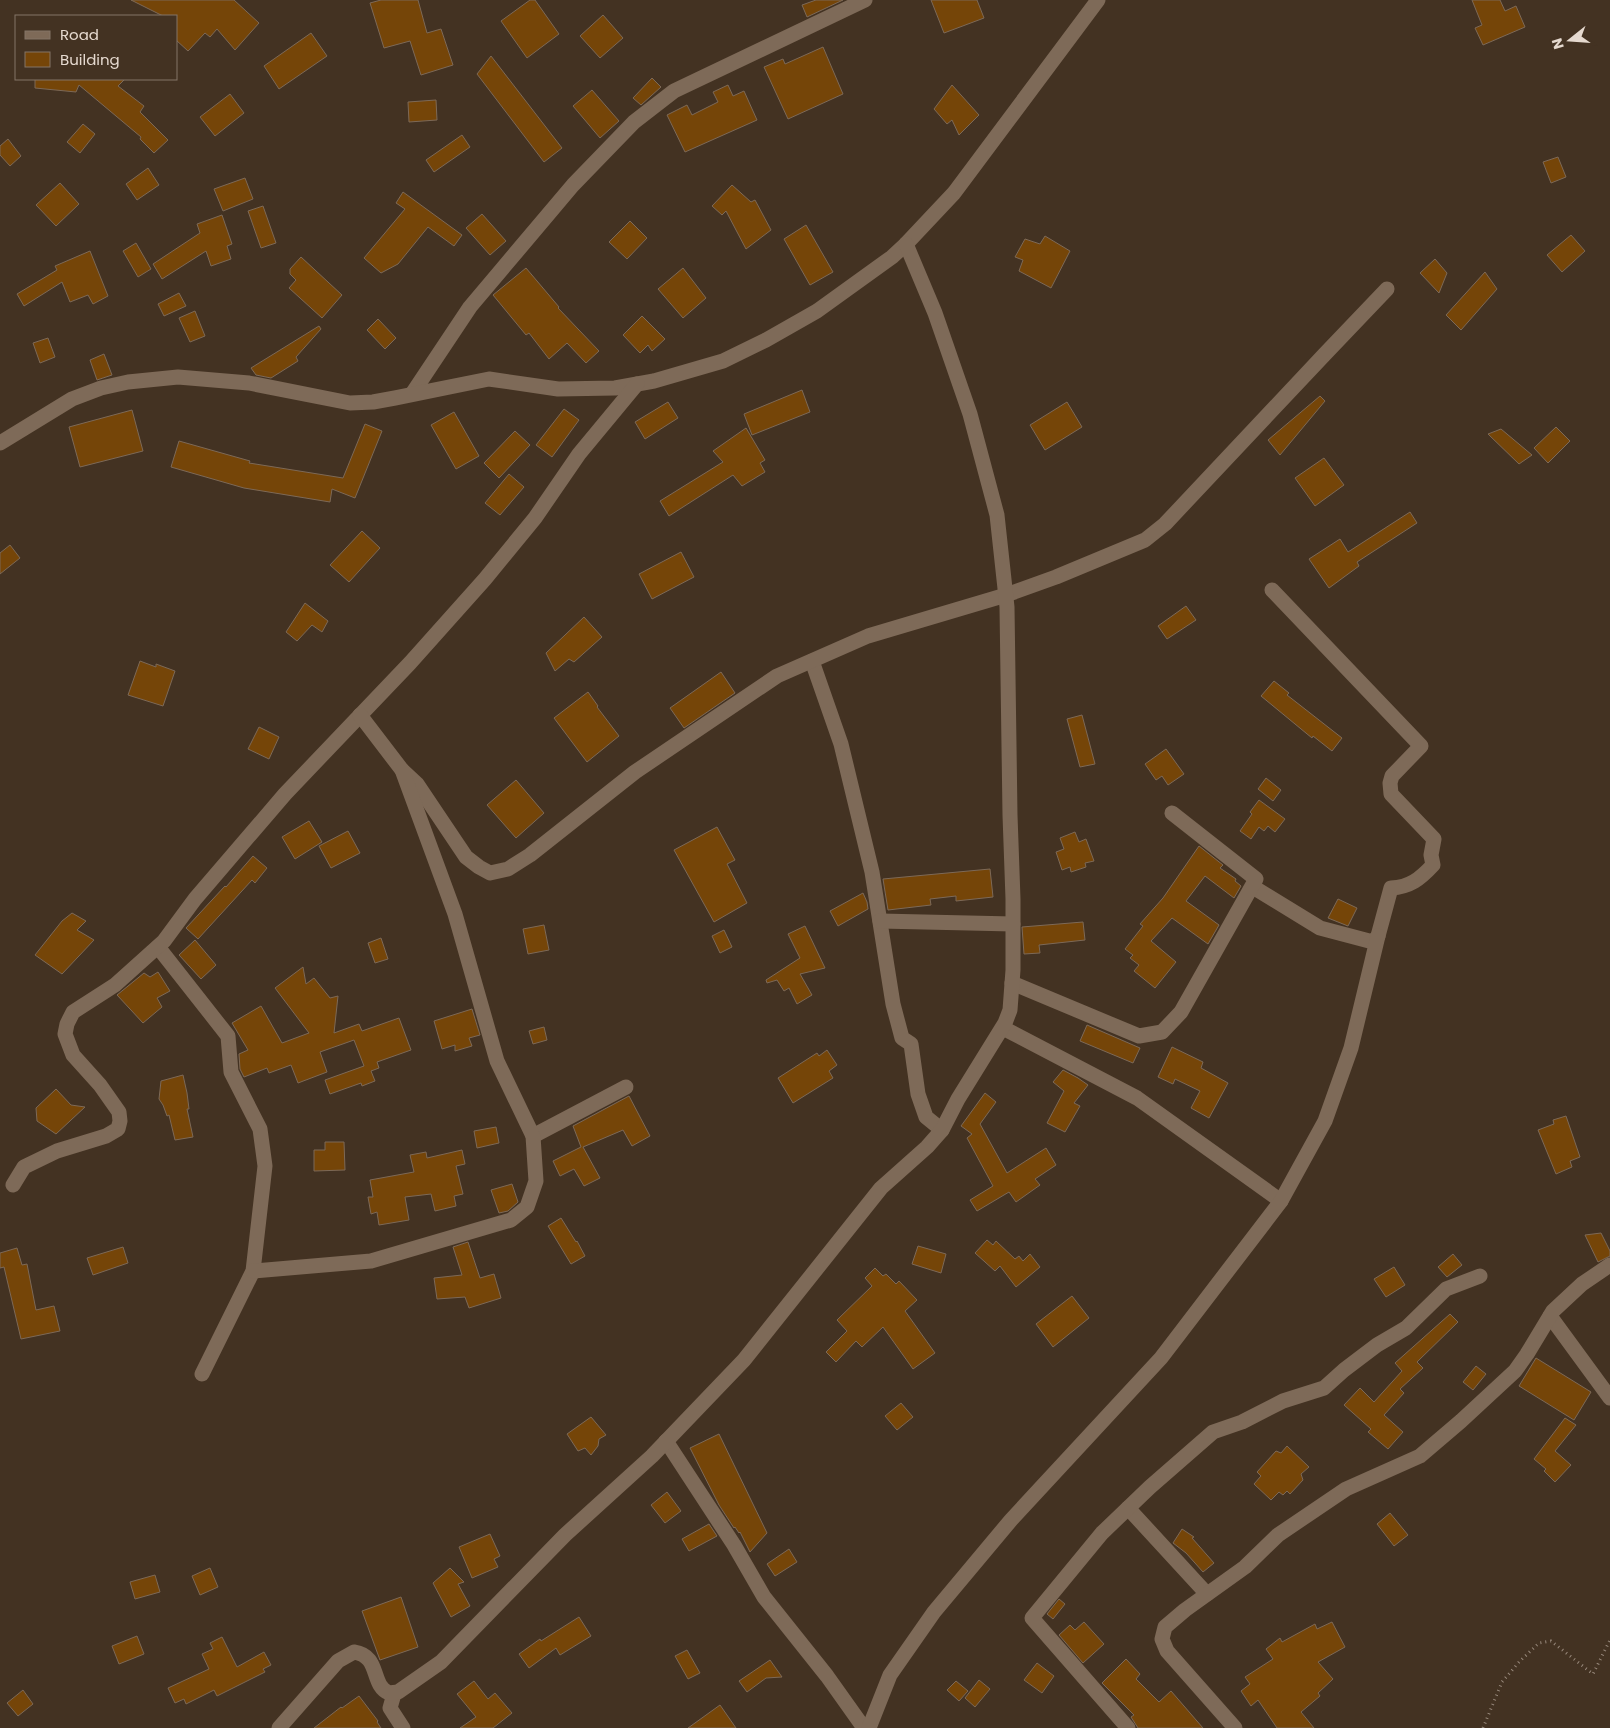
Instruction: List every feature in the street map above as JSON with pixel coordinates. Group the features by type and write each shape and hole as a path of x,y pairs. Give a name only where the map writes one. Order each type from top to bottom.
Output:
{"street":[{"path":"412,394 470,308 574,185 634,122 674,92 865,0"},
{"path":"0,443 72,399 101,388 128,382 178,377 249,383 350,403 373,402 490,378 558,389 615,388 654,382 723,361 766,340 817,311 892,257 906,244 954,193 1098,0"},
{"path":"403,1728 390,1708 394,1694 441,1662 565,1534 652,1456 744,1360 881,1188 942,1130 958,1099 1003,1028 1010,1010 1013,924 1006,595 997,515 970,414 935,313 906,244"},
{"path":"360,715 402,770 417,784 466,857 490,873 508,869 530,855 635,772 777,676 868,636 1006,595 1056,577 1144,540 1165,524 1387,289"},
{"path":"13,1185 24,1167 57,1151 106,1136 118,1129 120,1112 100,1085 72,1055 65,1034 67,1024 73,1012 115,985 158,947 285,794 486,579 535,518 579,454 637,384"},
{"path":"869,1728 890,1675 934,1612 1011,1520 1161,1358 1281,1201 1325,1121 1351,1048 1390,888 1403,887 1422,877 1433,865 1431,855 1434,839 1390,794 1392,776 1421,746 1272,590"},
{"path":"812,661 841,744 872,872 894,1004 902,1038 911,1044 918,1094 926,1117 942,1130"},
{"path":"253,1271 371,1261 511,1220 527,1207 536,1181 533,1136 498,1061 455,914 402,770"},
{"path":"1012,983 1139,1036 1162,1032 1181,1012 1256,879 1172,813"},
{"path":"1253,887 1320,928 1373,942 1378,936"},
{"path":"880,921 1013,924"},
{"path":"158,947 228,1036 231,1072 260,1129 266,1166 253,1271 202,1374"},
{"path":"1003,1028 1137,1098 1281,1201"},
{"path":"533,1136 626,1086"},
{"path":"1235,1728 1167,1651 1162,1639 1165,1628 1184,1610 1245,1567 1278,1535 1346,1488 1420,1456 1515,1371 1553,1311 1582,1284 1610,1265"},
{"path":"1128,1728 1032,1618 1102,1534 1128,1508 1213,1432 1242,1422 1283,1401 1324,1388 1377,1345 1406,1328 1446,1289 1480,1276"},
{"path":"1550,1316 1610,1398"},
{"path":"666,1441 734,1544 764,1597 827,1676 864,1728"},
{"path":"1128,1508 1207,1594"},
{"path":"279,1728 338,1661 354,1652 368,1658 372,1663 381,1688 385,1692 394,1694"}],"path":[{"path":"1483,1728 1502,1682 1539,1643 1551,1641 1593,1674 1610,1640"}],"building":[{"path":"131,0 234,0 259,23 235,50 217,29 210,37 205,33 188,51 178,42 178,15 161,15"},
{"path":"381,0 418,0 427,33 441,29 453,65 421,75 410,41 384,48 370,3"},
{"path":"530,0 535,0 559,34 527,58 501,21"},
{"path":"816,0 843,0 807,17 802,5"},
{"path":"931,0 977,0 984,18 944,33"},
{"path":"1472,0 1500,0 1505,11 1516,6 1525,27 1483,45 1475,28 1482,25"},
{"path":"603,15 623,38 600,58 580,36"},
{"path":"311,33 327,56 279,89 264,66"},
{"path":"823,47 843,94 788,119 764,67 783,59 785,64"},
{"path":"491,56 562,148 544,162 477,74"},
{"path":"652,78 661,87 641,105 633,98"},
{"path":"35,80 124,80 118,86 144,106 140,112 168,140 154,153 140,139 141,137 79,85 76,92 35,88"},
{"path":"728,85 733,96 744,91 757,120 685,152 667,115 687,105 692,115 718,102 713,92"},
{"path":"952,85 979,115 959,135 952,120 947,124 934,109"},
{"path":"592,90 619,121 600,138 573,106"},
{"path":"230,94 244,113 215,136 200,117"},
{"path":"436,100 437,120 409,122 408,102"},
{"path":"83,124 95,134 80,153 67,142"},
{"path":"462,135 470,147 434,172 426,160"},
{"path":"8,139 21,156 10,166 0,155 0,146"},
{"path":"1558,157 1566,177 1551,183 1543,162"},
{"path":"148,168 159,185 137,200 126,184"},
{"path":"245,178 253,199 223,211 214,189"},
{"path":"60,183 79,204 56,226 36,205"},
{"path":"732,185 751,202 755,200 771,230 746,249 726,211 722,215 712,206"},
{"path":"403,192 462,235 454,246 428,227 398,264 381,273 364,258 405,209 396,203"},
{"path":"263,206 276,243 261,248 248,211"},
{"path":"482,214 506,241 490,255 466,228"},
{"path":"222,215 232,244 227,246 231,259 211,266 206,251 162,279 153,264 200,233 197,224"},
{"path":"630,221 647,238 627,259 609,242"},
{"path":"806,225 833,272 810,285 784,239"},
{"path":"1571,235 1585,251 1562,272 1547,255"},
{"path":"1045,236 1070,251 1051,288 1019,271 1023,260 1015,257 1025,239 1040,244"},
{"path":"136,243 151,269 138,277 123,251"},
{"path":"90,251 108,296 93,304 88,295 70,302 62,282 24,306 17,294 57,270 55,266"},
{"path":"301,257 342,295 322,318 289,288 296,280 290,274 290,269"},
{"path":"1435,259 1447,273 1439,293 1420,273"},
{"path":"526,268 558,308 599,351 586,363 567,343 549,359 529,333 526,335 493,295"},
{"path":"683,268 706,298 683,318 658,289"},
{"path":"1485,272 1497,289 1461,330 1446,315"},
{"path":"179,293 186,306 164,316 158,304"},
{"path":"195,311 205,336 190,342 179,318"},
{"path":"642,316 665,339 652,351 648,345 640,353 623,335"},
{"path":"378,319 396,338 385,349 367,330"},
{"path":"319,326 321,329 296,357 298,361 271,378 256,375 251,368"},
{"path":"48,338 55,357 40,363 33,343"},
{"path":"104,354 112,375 97,380 90,360"},
{"path":"802,390 810,412 752,435 744,414"},
{"path":"1320,396 1325,401 1280,455 1268,440"},
{"path":"668,402 678,418 645,439 635,422"},
{"path":"1067,402 1082,427 1045,450 1030,425"},
{"path":"564,409 579,420 552,457 536,445"},
{"path":"132,410 143,451 80,467 69,427"},
{"path":"454,412 479,456 456,469 431,425"},
{"path":"365,424 382,431 355,498 332,489 330,502 244,488 171,467 179,441 250,461 249,463 343,478"},
{"path":"1556,427 1570,441 1548,463 1534,448"},
{"path":"746,428 765,460 760,463 765,472 742,486 733,475 669,516 660,501 723,462 713,451"},
{"path":"1501,429 1532,455 1519,464 1488,434"},
{"path":"515,431 530,445 499,478 484,463"},
{"path":"1324,458 1344,485 1315,506 1295,478"},
{"path":"509,474 524,487 500,515 485,503"},
{"path":"1410,512 1417,523 1357,562 1359,566 1329,588 1309,559 1340,539 1348,552"},
{"path":"362,531 380,548 349,582 330,565"},
{"path":"10,545 20,558 0,574 0,553"},
{"path":"681,552 694,577 652,599 639,574"},
{"path":"305,603 328,621 322,632 312,625 297,641 286,632"},
{"path":"1186,606 1196,620 1167,639 1158,626"},
{"path":"584,617 602,637 574,662 569,659 555,671 546,653"},
{"path":"140,661 156,667 156,664 175,671 163,706 128,695"},
{"path":"721,672 735,693 684,728 670,708"},
{"path":"1274,681 1289,693 1287,695 1342,738 1332,751 1313,736 1312,738 1261,696"},
{"path":"588,692 619,736 587,762 554,718"},
{"path":"1082,715 1095,764 1080,767 1067,719"},
{"path":"259,727 279,737 269,759 248,749"},
{"path":"1166,749 1184,774 1168,785 1162,776 1156,780 1145,764"},
{"path":"1266,778 1281,790 1273,801 1258,789"},
{"path":"516,780 544,813 516,838 487,805"},
{"path":"1259,800 1285,819 1275,832 1268,826 1264,831 1259,827 1251,839 1240,831"},
{"path":"309,821 322,842 295,859 282,837"},
{"path":"717,827 735,860 727,864 747,903 714,922 674,850"},
{"path":"348,831 360,853 331,868 319,846"},
{"path":"1075,832 1079,842 1086,839 1094,861 1085,863 1086,867 1071,872 1070,867 1062,870 1056,852 1064,849 1060,838"},
{"path":"1199,846 1223,865 1220,868 1236,879 1235,881 1241,886 1234,898 1205,876 1186,901 1219,925 1208,944 1172,918 1151,941 1176,962 1155,988 1134,971 1139,965 1130,958 1133,955 1125,949 1143,926 1140,924 1163,898"},
{"path":"253,856 267,868 255,883 252,880 198,939 186,928"},
{"path":"990,869 993,897 956,901 956,896 930,899 931,905 888,910 883,879"},
{"path":"863,893 868,909 838,926 830,911"},
{"path":"1338,899 1357,908 1348,926 1328,918"},
{"path":"72,913 86,921 77,930 94,940 62,974 35,955 62,921"},
{"path":"1083,922 1085,940 1039,945 1040,953 1024,954 1022,927"},
{"path":"544,925 549,950 528,954 523,929"},
{"path":"805,926 825,968 800,974 812,995 797,1004 789,988 784,991 777,980 767,983 766,980 800,958 788,934"},
{"path":"724,930 732,947 720,953 712,936"},
{"path":"381,938 388,959 375,963 368,943"},
{"path":"195,940 216,965 201,979 179,955"},
{"path":"303,967 306,984 314,978 330,998 338,996 334,1033 359,1024 362,1031 399,1018 411,1050 377,1062 379,1068 371,1071 375,1081 362,1086 361,1083 330,1094 325,1080 364,1066 354,1040 320,1052 327,1072 298,1083 291,1065 269,1073 267,1068 244,1077 240,1069 239,1054 248,1050 232,1023 261,1006 282,1043 309,1033 275,988"},
{"path":"158,972 170,991 157,998 162,1007 143,1023 117,995 144,973 150,977"},
{"path":"472,1009 480,1035 469,1038 472,1046 455,1051 455,1045 442,1049 434,1021"},
{"path":"1087,1025 1140,1048 1133,1063 1080,1041"},
{"path":"544,1027 547,1040 533,1044 529,1031"},
{"path":"1172,1047 1203,1062 1201,1068 1228,1083 1209,1118 1191,1108 1200,1091 1175,1079 1173,1084 1158,1077"},
{"path":"827,1050 837,1065 829,1071 833,1078 793,1103 778,1078 817,1053 819,1056"},
{"path":"1063,1070 1088,1085 1074,1103 1080,1106 1065,1132 1047,1123 1064,1091 1053,1082"},
{"path":"183,1075 193,1137 175,1140 169,1115 167,1116 159,1099 161,1081"},
{"path":"56,1089 71,1105 85,1107 56,1134 37,1121 36,1108"},
{"path":"985,1093 996,1102 980,1124 1007,1173 1046,1148 1056,1165 1035,1179 1040,1185 1016,1202 1009,1192 977,1211 970,1200 993,1186 967,1138 972,1134 961,1126"},
{"path":"629,1096 650,1136 632,1146 623,1130 583,1147 600,1178 584,1186 574,1169 560,1176 553,1161 581,1147 573,1126"},
{"path":"1566,1116 1580,1157 1570,1161 1572,1167 1556,1174 1538,1130 1554,1124 1553,1120"},
{"path":"496,1127 499,1143 477,1148 474,1131"},
{"path":"325,1142 344,1142 345,1170 314,1171 314,1150 325,1150"},
{"path":"462,1150 465,1164 456,1166 463,1194 454,1196 456,1206 435,1211 431,1194 405,1197 409,1220 379,1225 377,1212 371,1214 368,1197 373,1197 370,1180 414,1172 410,1155 426,1152 427,1158"},
{"path":"512,1184 518,1202 508,1211 499,1213 491,1190"},
{"path":"561,1218 585,1256 571,1264 548,1226"},
{"path":"1601,1233 1610,1251 1610,1256 1598,1262 1585,1235"},
{"path":"987,1240 993,1245 996,1241 1015,1259 1019,1256 1023,1261 1030,1254 1040,1267 1016,1287 1000,1266 995,1271 975,1253"},
{"path":"468,1242 480,1278 494,1274 501,1298 469,1308 465,1297 437,1299 434,1278 462,1275 453,1247"},
{"path":"918,1246 946,1254 941,1273 912,1264"},
{"path":"123,1247 128,1263 93,1275 87,1258"},
{"path":"17,1248 22,1265 27,1264 36,1310 54,1306 60,1331 21,1339 4,1267 0,1268 0,1253"},
{"path":"1453,1254 1462,1265 1447,1277 1438,1267"},
{"path":"1394,1267 1405,1285 1386,1297 1374,1279"},
{"path":"875,1268 883,1276 886,1274 896,1284 899,1281 917,1300 905,1311 935,1353 913,1369 883,1327 862,1347 856,1341 836,1362 826,1352 847,1331 837,1320 872,1286 865,1278"},
{"path":"1072,1296 1089,1318 1053,1347 1036,1324"},
{"path":"1450,1314 1458,1322 1417,1362 1423,1368 1400,1389 1404,1393 1384,1415 1403,1432 1388,1449 1368,1432 1371,1429 1344,1405 1360,1388 1374,1402 1402,1371 1395,1363"},
{"path":"1536,1358 1591,1392 1574,1420 1519,1386"},
{"path":"1476,1366 1486,1374 1473,1390 1463,1382"},
{"path":"901,1403 913,1417 897,1430 885,1416"},
{"path":"591,1417 606,1435 599,1439 598,1446 591,1455 585,1448 578,1451 567,1434"},
{"path":"1565,1418 1576,1425 1555,1451 1571,1465 1555,1482 1544,1471 1546,1469 1534,1459"},
{"path":"719,1434 767,1533 750,1552 740,1532 734,1528 719,1505 690,1448"},
{"path":"1287,1446 1309,1467 1301,1474 1303,1480 1290,1494 1287,1491 1283,1495 1279,1492 1271,1500 1254,1484 1261,1476 1257,1472 1276,1451 1281,1453"},
{"path":"667,1492 681,1511 665,1523 651,1505"},
{"path":"1390,1513 1408,1535 1394,1546 1377,1524"},
{"path":"709,1524 717,1536 689,1551 682,1539"},
{"path":"1182,1529 1194,1537 1192,1538 1214,1563 1203,1572 1186,1553 1173,1543"},
{"path":"490,1534 500,1556 494,1559 498,1567 472,1578 459,1547"},
{"path":"789,1549 797,1562 775,1576 767,1564"},
{"path":"210,1568 218,1587 200,1595 192,1576"},
{"path":"450,1568 464,1582 458,1584 470,1606 451,1617 433,1583"},
{"path":"155,1575 160,1592 135,1599 130,1582"},
{"path":"401,1597 418,1647 380,1660 362,1611"},
{"path":"1059,1599 1065,1604 1053,1619 1047,1614"},
{"path":"579,1617 591,1636 560,1655 556,1648 529,1668 519,1654 540,1639 541,1641"},
{"path":"1084,1622 1104,1644 1083,1663 1059,1635 1070,1625 1075,1630"},
{"path":"1332,1622 1345,1647 1318,1662 1333,1679 1318,1693 1320,1696 1301,1712 1314,1728 1277,1728 1258,1700 1251,1706 1241,1691 1250,1684 1245,1677 1273,1659 1266,1649 1280,1638 1282,1642 1315,1624 1317,1629"},
{"path":"137,1636 144,1654 119,1664 112,1646"},
{"path":"222,1637 237,1667 264,1652 271,1665 263,1669 265,1672 217,1696 214,1690 186,1704 184,1699 175,1703 168,1688 209,1669 202,1654 213,1649 210,1643"},
{"path":"687,1650 700,1673 688,1679 675,1656"},
{"path":"1126,1659 1140,1674 1136,1679 1159,1702 1171,1691 1203,1728 1138,1728 1131,1717 1134,1715 1102,1683"},
{"path":"770,1660 782,1677 766,1678 747,1692 739,1681"},
{"path":"1037,1663 1054,1676 1042,1693 1024,1680"},
{"path":"979,1680 990,1689 975,1707 965,1698"},
{"path":"474,1681 488,1699 495,1693 512,1713 493,1728 460,1728 476,1717 457,1694"},
{"path":"956,1681 968,1691 959,1701 947,1690"},
{"path":"23,1690 33,1704 18,1716 7,1703"},
{"path":"359,1696 381,1728 314,1728 341,1707"},
{"path":"720,1705 736,1728 688,1728"}]}
